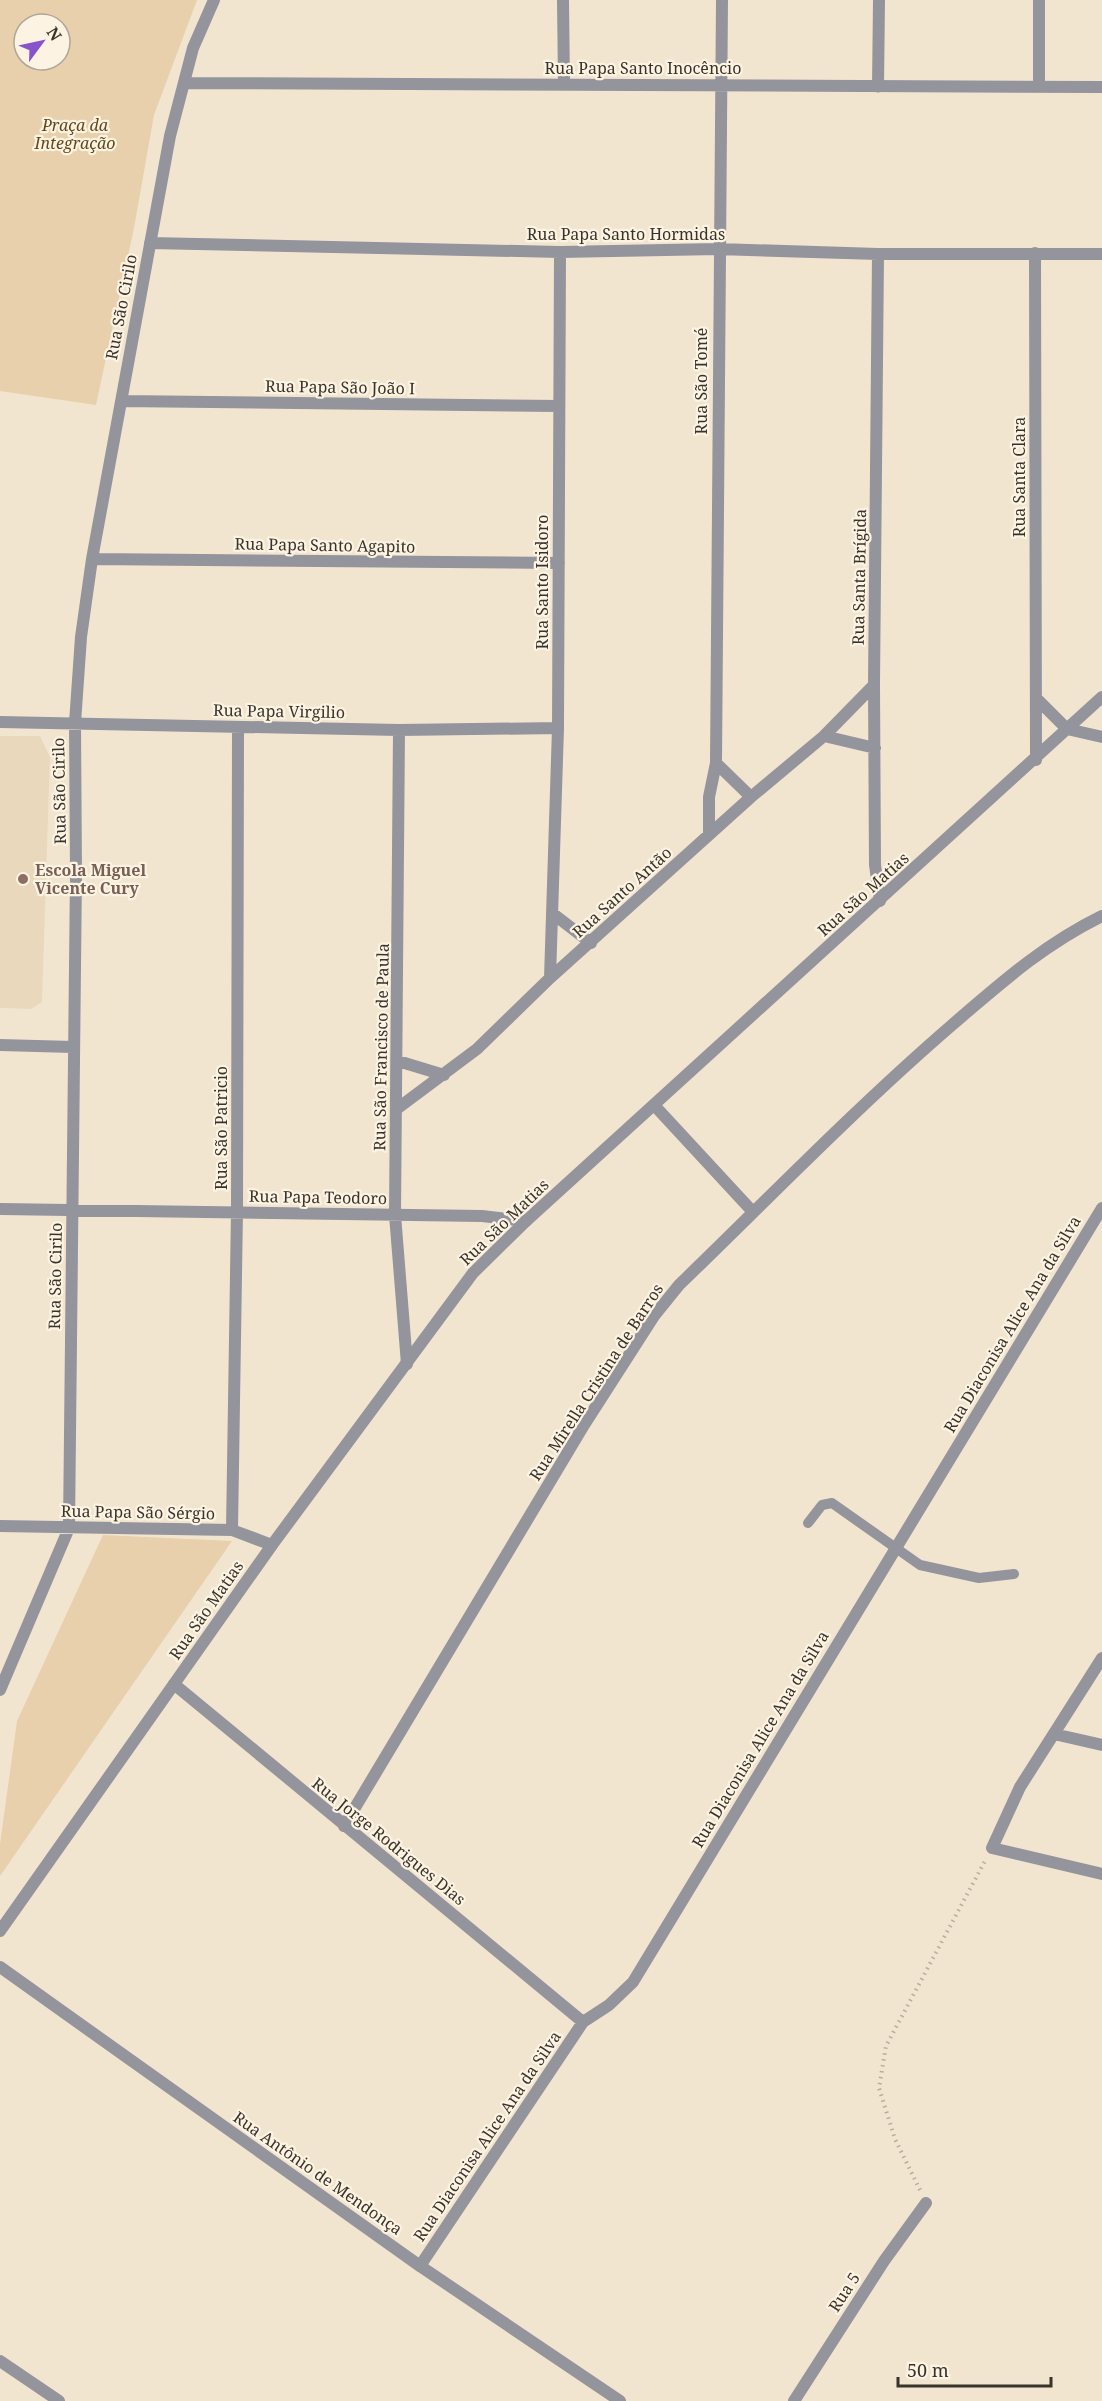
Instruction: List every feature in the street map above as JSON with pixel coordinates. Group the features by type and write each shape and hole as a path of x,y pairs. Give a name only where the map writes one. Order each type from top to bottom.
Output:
{"street":[{"name":"Rua São Cirilo","path":"0,1690 69,1528 76,874 75,723 81,637 92,559 170,136 193,48 214,0"},
{"path":"564,0 564,84"},
{"name":"Rua São Tomé","path":"709,835 709,798 716,763 718,249 722,0"},
{"path":"878,87 879,0"},
{"path":"1039,86 1040,0"},
{"name":"Rua Papa Santo Inocêncio","path":"184,83 1102,87"},
{"name":"Rua Papa Santo Hormidas","path":"150,243 560,252 718,249 878,254 1102,254"},
{"name":"Rua Santo Isidoro","path":"550,978 558,728 560,252"},
{"name":"Rua Santa Brígida","path":"878,254 874,685 876,865 880,901"},
{"name":"Rua Santa Clara","path":"1035,254 1038,700 1034,731 1036,760"},
{"name":"Rua Papa São João I","path":"121,401 559,406"},
{"name":"Rua Papa Santo Agapito","path":"92,559 559,563"},
{"name":"Rua Santo Antão","path":"398,1108 477,1049 550,978 750,797 824,736 874,685"},
{"name":"Rua São Matias","path":"0,1931 272,1545 473,1273 526,1221 1036,760 1102,697"},
{"path":"1038,700 1066,729 1102,737"},
{"name":"Rua Papa Virgilio","path":"0,722 399,730 558,728"},
{"name":"Rua São Patricio","path":"232,1530 237,1211 238,727"},
{"name":"Rua São Francisco de Paula","path":"399,730 398,1108 395,1215 406,1364"},
{"path":"824,736 875,748"},
{"path":"716,763 750,797"},
{"path":"552,913 591,943"},
{"name":"Rua Mirella Cristina de Barros","path":"344,1826 578,1435 654,1316 679,1285 914,1058 1010,976 1063,935 1102,916"},
{"path":"0,1045 73,1047"},
{"path":"398,1060 444,1075"},
{"path":"654,1105 753,1212"},
{"name":"Rua Diaconisa Alice Ana da Silva","path":"420,2266 583,2022 609,2005 633,1982 1102,1208"},
{"name":"Rua Papa Teodoro","path":"0,1209 482,1216 526,1221"},
{"name":"Rua Papa São Sérgio","path":"0,1526 232,1530 272,1545"},
{"path":"1102,1658 1020,1787 992,1848 1102,1874"},
{"name":"Rua Jorge Rodrigues Dias","path":"174,1684 583,2022"},
{"path":"1054,1734 1102,1745"},
{"name":"Rua Antônio de Mendonça","path":"0,1967 420,2266 620,2401"},
{"name":"Rua 5","path":"794,2401 878,2271 926,2203"},
{"path":"0,2361 59,2401"}],"lane":[{"path":"808,1523 822,1505 832,1503 920,1565 988,1578 1014,1574"}],"path":[{"path":"926,2203 895,2139 879,2088 886,2046 992,1848"}],"shaded area":[{"name":"Escola Miguel Vicente Cury","path":"0,736 40,736 50,757 42,1002 31,1009 0,1008"}],"green space":[{"name":"Praça da Integração","path":"0,0 197,0 154,115 134,228 96,405 0,391"},
{"path":"103,1535 232,1541 0,1876 0,1844 17,1721"}],"place":[{"name":"Escola Miguel Vicente Cury","path":"23,879"}]}
